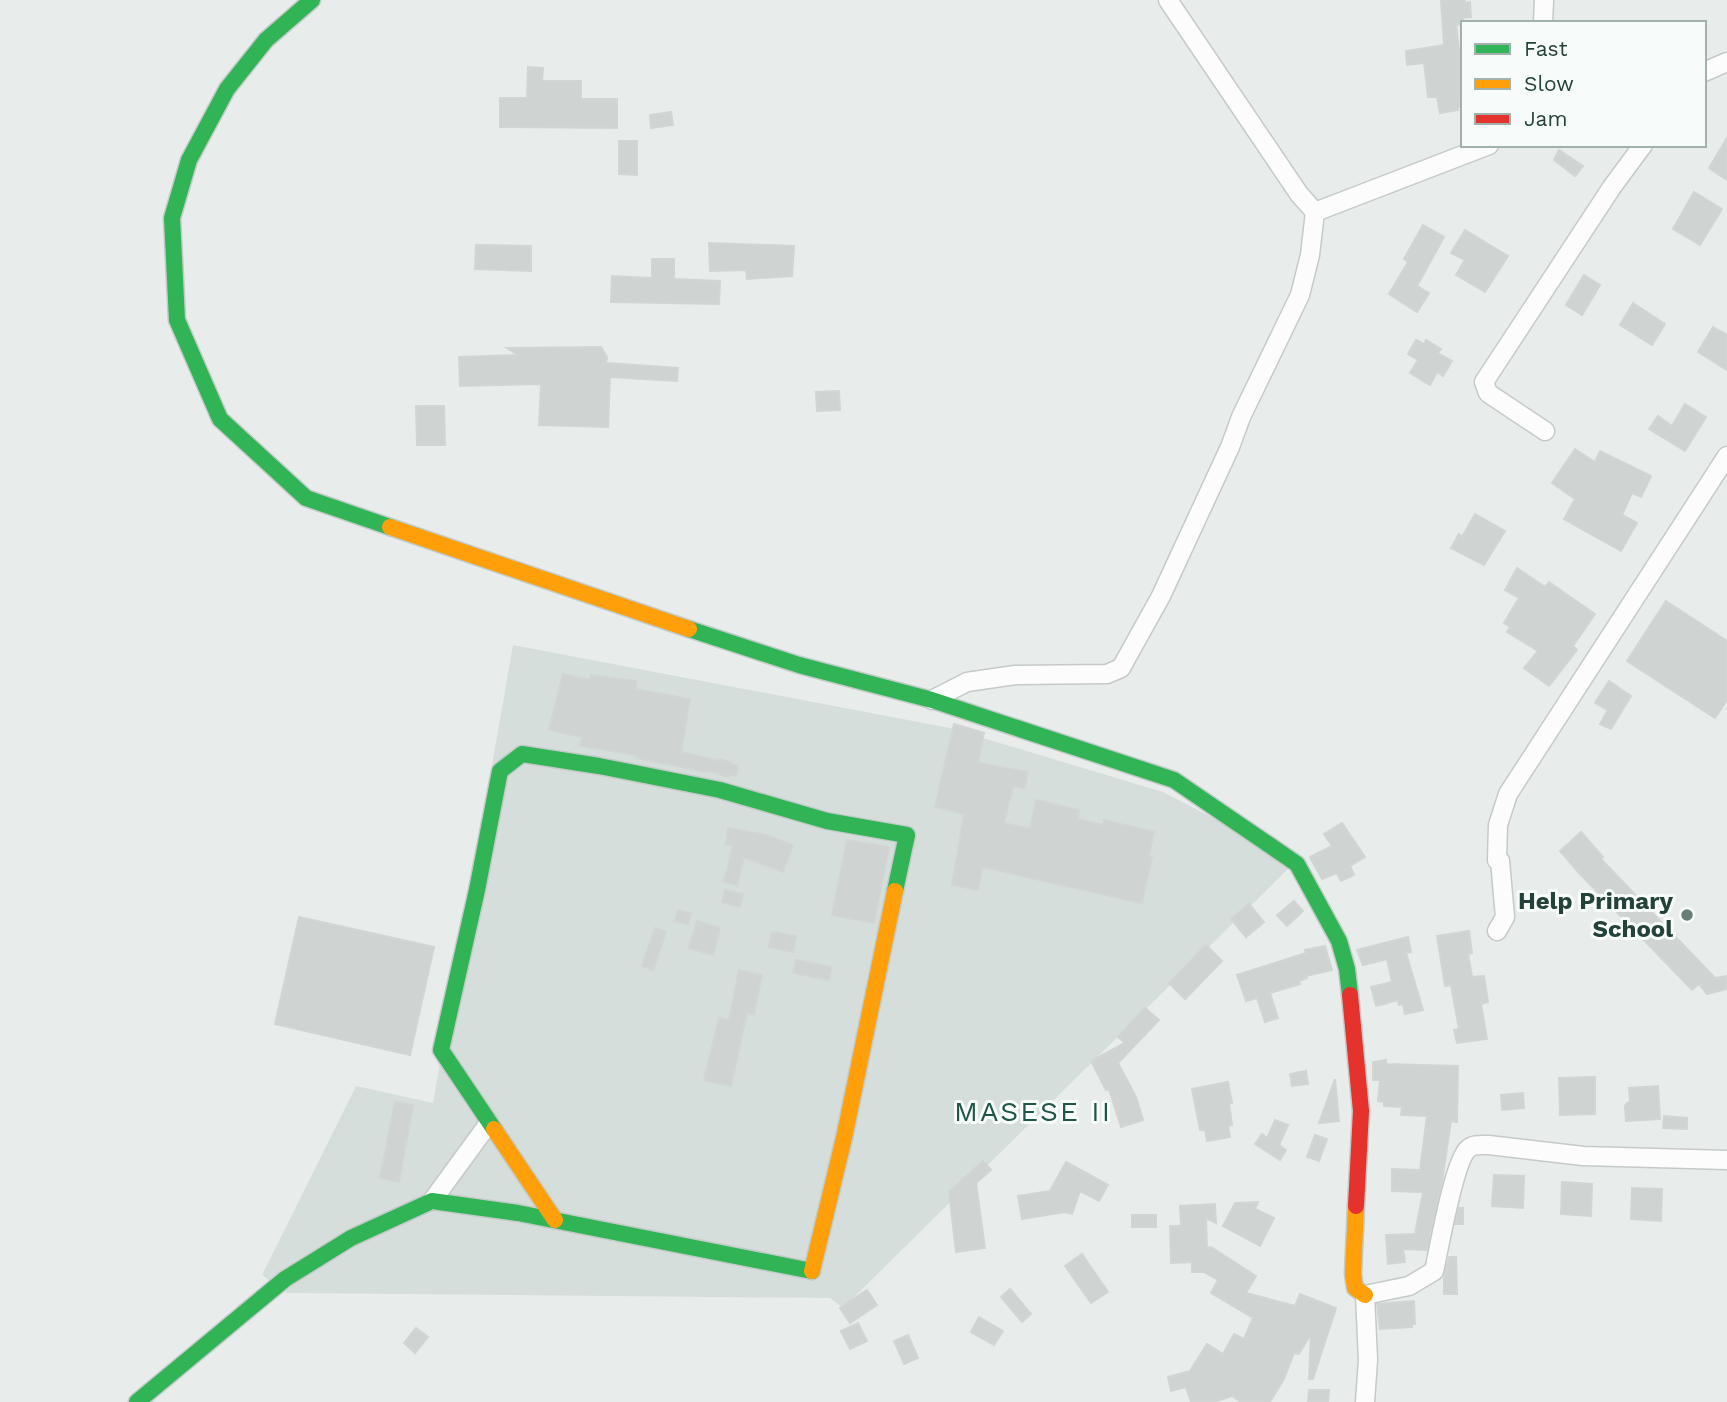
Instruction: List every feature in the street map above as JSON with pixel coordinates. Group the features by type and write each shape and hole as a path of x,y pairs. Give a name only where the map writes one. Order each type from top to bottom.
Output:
{"street":[{"path":"312,0 266,40 227,89 189,160 172,218 177,320 220,419 306,498 603,601 799,665 932,700 1174,780 1297,864 1339,941 1347,970 1361,1111 1353,1274 1355,1287 1366,1295 1409,1286 1434,1271 1459,1164 1464,1153 1475,1145 1583,1156 1727,1160"},
{"path":"932,700 967,682 1015,675 1107,674 1121,668 1161,596 1230,447 1241,417 1300,295 1310,255 1315,212 1299,194 1168,0"},
{"path":"1543,21 1544,0"},
{"path":"1706,71 1727,62"},
{"path":"1315,212 1484,147"},
{"path":"1545,431 1488,393 1484,382 1612,187 1642,147"},
{"path":"1497,931 1505,917 1500,861 1497,860 1498,825 1508,794 1727,456"},
{"path":"432,1200 555,1220 812,1272 844,1138 907,835 827,821 720,790 599,766 522,754 500,771 477,890 441,1050 555,1220"},
{"path":"137,1402 285,1279 351,1238 432,1200 489,1123"},
{"path":"1365,1402 1368,1360 1366,1295"}],"shaded area":[{"path":"513,645 950,728 1163,792 1296,861 843,1308 830,1298 287,1293 262,1275 356,1086 433,1103"}],"building":[{"path":"1441,0 1470,2 1471,17 1463,18 1461,24 1456,25 1461,49 1461,107 1440,113 1437,97 1428,97 1424,63 1407,65 1406,51 1444,45"},
{"path":"528,67 543,68 542,81 581,81 581,99 617,99 617,128 500,127 500,98 527,98"},
{"path":"671,112 673,125 651,128 650,115"},
{"path":"1727,138 1727,180 1709,168"},
{"path":"619,141 637,141 637,175 619,174"},
{"path":"1559,150 1583,166 1575,176 1554,160"},
{"path":"1694,192 1722,209 1700,245 1673,229"},
{"path":"1423,225 1444,237 1417,286 1429,293 1417,312 1389,294 1408,262 1404,259"},
{"path":"1465,230 1508,256 1485,292 1456,275 1465,260 1451,253"},
{"path":"709,243 794,246 792,276 747,279 746,270 710,271"},
{"path":"476,245 531,246 531,271 475,269"},
{"path":"652,259 674,259 674,279 720,281 719,304 611,302 612,276 652,278"},
{"path":"1584,275 1600,285 1582,315 1566,305"},
{"path":"1633,303 1665,324 1652,345 1620,325"},
{"path":"1713,327 1727,335 1727,370 1698,352"},
{"path":"1416,340 1424,344 1426,340 1441,349 1438,353 1452,361 1443,376 1437,372 1430,385 1410,373 1418,360 1408,354"},
{"path":"601,347 607,357 606,363 678,368 677,381 610,377 608,427 539,425 541,384 460,386 459,357 518,355 507,348"},
{"path":"839,391 840,410 817,411 816,392"},
{"path":"1685,404 1706,417 1685,451 1649,429 1658,416 1672,426"},
{"path":"416,406 444,406 445,445 417,445"},
{"path":"1575,449 1595,462 1600,451 1651,476 1641,497 1632,493 1622,515 1637,523 1621,551 1564,519 1575,499 1552,483"},
{"path":"1475,514 1505,531 1484,565 1451,548 1459,534 1462,537"},
{"path":"1517,568 1545,587 1549,582 1595,614 1573,646 1577,650 1549,686 1524,668 1538,651 1507,632 1510,627 1504,623 1519,598 1505,590"},
{"path":"1666,601 1727,641 1727,700 1715,718 1627,661"},
{"path":"563,674 590,680 591,675 636,681 635,689 690,699 681,752 731,762 738,766 736,776 728,777 707,770 636,758 636,755 580,746 582,737 549,730"},
{"path":"1609,681 1631,696 1611,729 1600,724 1608,710 1595,703"},
{"path":"954,724 984,733 978,763 1028,772 1025,788 1013,786 1004,823 1030,829 1036,800 1079,810 1078,819 1103,825 1104,820 1154,832 1149,856 1152,857 1142,903 982,867 978,890 952,885 964,814 935,807"},
{"path":"1342,823 1365,857 1350,866 1354,875 1341,881 1337,873 1322,879 1310,857 1332,846 1324,834"},
{"path":"728,828 766,835 793,845 783,872 744,857 737,885 724,882 733,845 726,844"},
{"path":"1581,832 1603,857 1601,859 1715,978 1727,976 1727,989 1707,994 1699,984 1692,990 1579,873 1560,851"},
{"path":"847,840 889,847 874,923 832,915"},
{"path":"725,890 743,894 740,907 722,902"},
{"path":"1294,901 1303,911 1287,926 1277,915"},
{"path":"1249,904 1264,922 1246,937 1231,919"},
{"path":"678,910 691,913 688,924 675,921"},
{"path":"299,917 434,947 410,1055 275,1024"},
{"path":"697,921 720,928 713,955 689,948"},
{"path":"655,928 666,932 653,970 642,966"},
{"path":"1469,931 1472,953 1468,954 1472,977 1484,976 1488,1002 1481,1004 1487,1039 1457,1043 1454,1030 1459,1029 1451,985 1445,986 1437,936"},
{"path":"772,932 796,936 793,952 769,947"},
{"path":"1408,937 1411,952 1406,953 1423,1010 1405,1014 1403,1004 1399,1005 1398,1000 1376,1006 1371,987 1392,982 1387,959 1363,965 1357,950"},
{"path":"1206,945 1222,961 1185,999 1169,983"},
{"path":"1325,946 1332,970 1306,976 1307,978 1299,981 1300,984 1270,993 1278,1018 1265,1022 1257,998 1246,1001 1237,975 1306,953 1305,950"},
{"path":"796,960 831,967 829,980 793,973"},
{"path":"739,970 762,975 754,1014 747,1013 731,1086 704,1080 719,1018 729,1020"},
{"path":"1145,1008 1159,1020 1118,1063 1136,1097 1143,1120 1121,1127 1109,1089 1106,1090 1091,1061 1125,1043 1118,1037"},
{"path":"1386,1060 1386,1064 1458,1066 1457,1122 1451,1121 1442,1181 1427,1250 1403,1249 1405,1262 1388,1264 1386,1235 1415,1234 1423,1192 1392,1191 1392,1169 1420,1170 1427,1116 1401,1115 1402,1107 1384,1106 1384,1102 1378,1101 1380,1080 1373,1080 1373,1062"},
{"path":"1306,1071 1308,1084 1292,1086 1290,1074"},
{"path":"1595,1077 1595,1114 1560,1115 1559,1078"},
{"path":"1335,1079 1339,1121 1319,1123"},
{"path":"1228,1082 1232,1103 1229,1103 1232,1125 1228,1126 1230,1137 1207,1141 1205,1130 1200,1130 1192,1089"},
{"path":"1658,1086 1660,1119 1626,1121 1625,1106 1630,1102 1629,1088"},
{"path":"1523,1093 1524,1108 1502,1110 1501,1095"},
{"path":"395,1102 413,1105 399,1182 380,1178"},
{"path":"1664,1116 1687,1118 1687,1129 1663,1128"},
{"path":"1275,1120 1288,1125 1279,1145 1286,1150 1280,1160 1255,1144 1262,1134 1267,1138"},
{"path":"1315,1135 1327,1139 1319,1161 1307,1157"},
{"path":"983,1161 991,1170 976,1183 985,1248 956,1252 949,1192"},
{"path":"1066,1162 1108,1185 1099,1201 1080,1191 1072,1214 1065,1212 1022,1219 1018,1196 1050,1191"},
{"path":"1494,1175 1524,1176 1523,1208 1492,1206"},
{"path":"1562,1182 1592,1184 1591,1216 1561,1214"},
{"path":"1632,1188 1662,1189 1661,1221 1631,1219"},
{"path":"1258,1202 1255,1209 1274,1218 1260,1246 1223,1226 1235,1203"},
{"path":"1215,1204 1216,1223 1206,1218 1207,1248 1211,1247 1256,1276 1246,1293 1295,1306 1300,1294 1336,1308 1313,1379 1309,1379 1311,1334 1299,1354 1294,1353 1284,1379 1270,1402 1241,1402 1232,1396 1214,1402 1191,1402 1186,1387 1171,1391 1168,1377 1190,1371 1207,1344 1223,1354 1234,1334 1244,1339 1253,1318 1211,1293 1218,1280 1204,1272 1192,1272 1192,1262 1171,1263 1170,1226 1181,1226 1180,1206"},
{"path":"1459,1208 1463,1208 1463,1224 1455,1224"},
{"path":"1132,1215 1156,1215 1156,1227 1132,1227"},
{"path":"1082,1254 1108,1292 1091,1303 1065,1266"},
{"path":"1449,1257 1456,1257 1457,1294 1444,1294 1444,1277"},
{"path":"1010,1289 1031,1314 1022,1322 1001,1297"},
{"path":"867,1290 877,1305 850,1323 840,1308"},
{"path":"1414,1301 1415,1324 1412,1324 1412,1327 1380,1329 1377,1304"},
{"path":"979,1317 1003,1331 994,1345 971,1332"},
{"path":"858,1323 867,1341 850,1349 841,1331"},
{"path":"416,1328 428,1337 415,1353 404,1343"},
{"path":"908,1335 918,1358 904,1364 894,1341"},
{"path":"1309,1390 1329,1390 1328,1402 1308,1402"}],"traffic: fast":[{"path":"312,0 266,40 227,89 189,160 172,218 177,320 220,419 306,498 390,527"},
{"path":"689,629 799,665 932,700 1174,780 1297,864 1339,941 1347,969 1350,995"},
{"path":"494,1129 441,1050 477,890 500,771 522,754 720,790 827,821 907,835 895,891"},
{"path":"137,1402 285,1279 351,1238 432,1201 518,1213 812,1271"}],"traffic: slow":[{"path":"390,527 689,629"},
{"path":"812,1271 844,1138 895,891"},
{"path":"494,1129 555,1220"},
{"path":"1356,1206 1353,1274 1355,1288 1365,1295"}],"traffic: jam":[{"path":"1350,995 1361,1111 1356,1206"}],"place":[{"name":"Help Primary School","path":"1687,915"}],"district":[{"name":"MASESE II","path":"1033,1111"}]}
